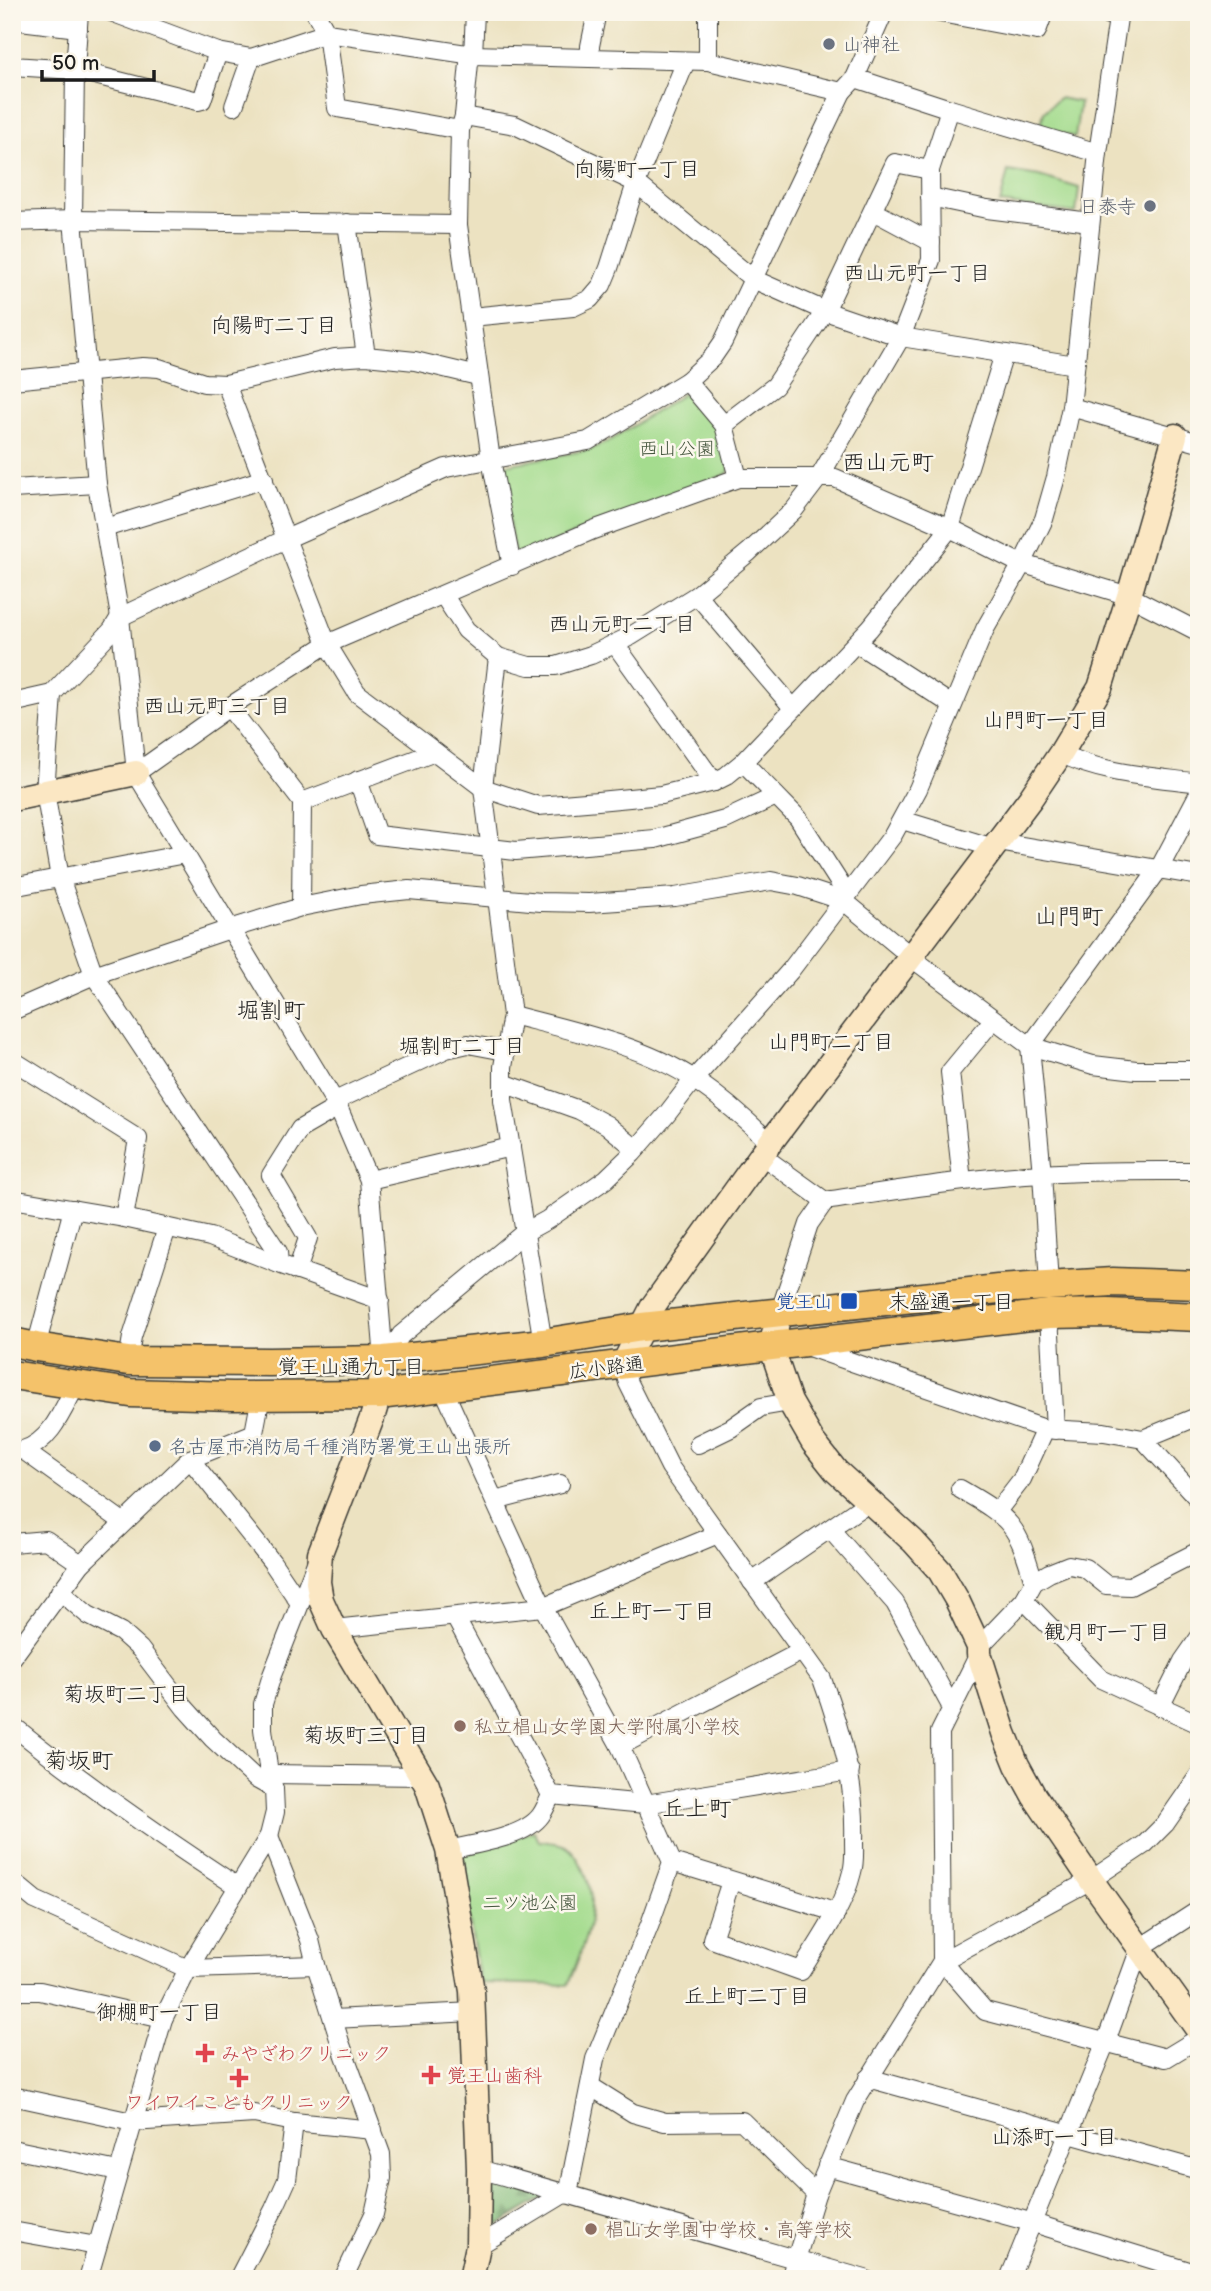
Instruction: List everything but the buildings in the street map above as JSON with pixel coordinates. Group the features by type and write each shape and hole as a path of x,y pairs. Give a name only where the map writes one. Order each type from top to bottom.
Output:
{"main road":[{"name":"広小路通","path":"24,1345 128,1361 384,1360 543,1343 642,1327 780,1311 1049,1284 1135,1282 1199,1285"},
{"name":"広小路通","path":"12,1374 130,1393 379,1395 1049,1314 1108,1313 1199,1317"}],"street":[{"path":"111,12 218,52 251,58 327,33 473,55 708,61 842,92"},
{"path":"315,12 327,33 337,108 462,123 515,125 636,183 753,279 825,311 901,337 1075,365"},
{"path":"475,12 473,55 469,63 462,123 458,225 491,460 512,566"},
{"path":"590,57 597,12"},
{"path":"708,12 708,61"},
{"path":"12,703 52,694 120,617 446,468 587,441 687,382 712,358 723,342 842,92 855,78 884,12"},
{"path":"935,12 1037,32 1044,12"},
{"path":"384,1360 401,1335 524,1232 547,1220 606,1178 636,1149 790,971 902,820 918,789 985,629 1044,519 1056,477 1070,407 1098,153 1120,15 1100,12"},
{"path":"12,20 78,20 73,220 97,484 120,617 136,773 336,1104 369,1181 384,1360 379,1395 372,1418 299,1602 264,1704 263,1729 275,1812 269,1836 188,1969 163,2019 88,2279"},
{"path":"12,66 75,70 198,102 202,100 218,52"},
{"path":"234,106 251,58"},
{"path":"471,317 573,307 590,299 602,285 636,183 685,61"},
{"path":"855,78 1098,153"},
{"path":"444,596 466,630 498,657 529,666 556,666 615,644 697,596 794,510 820,476 901,337 931,260 930,170 950,109"},
{"path":"724,425 775,386 825,311 895,163 930,170"},
{"path":"930,197 987,209 1090,222"},
{"path":"873,211 931,242"},
{"path":"12,222 73,220 458,225"},
{"path":"347,223 366,356"},
{"path":"226,384 327,644 358,693 483,788 538,806 661,794 714,782 743,762 856,643 950,528 1003,354"},
{"path":"12,380 127,367 159,368 204,383 226,384 335,358 366,356 415,361 478,376"},
{"path":"687,382 724,425 738,478"},
{"path":"731,1881 712,1939 801,1971 836,1914 853,1869 855,1819 850,1771 822,1679 670,1467 628,1383 623,1365 653,1306 766,1149 996,845 1061,753 1100,688 1129,596 1187,439 1070,407"},
{"path":"12,799 136,773 327,644 593,530 738,478 835,478 950,528 1022,564 1129,596 1199,632"},
{"path":"105,528 264,479"},
{"path":"12,488 97,484"},
{"path":"697,596 793,708"},
{"path":"856,643 953,705"},
{"path":"615,644 714,782"},
{"path":"498,657 483,788 512,1015 505,1051 503,1100 543,1343"},
{"path":"52,694 45,792 60,878 94,975 278,1252 279,1264"},
{"path":"229,708 302,802 301,907"},
{"path":"302,802 435,752"},
{"path":"1061,753 1075,761 1124,772 1199,783"},
{"path":"743,762 797,818 844,890 844,901"},
{"path":"358,780 377,835 516,851 655,839 703,828 776,796"},
{"path":"1049,1284 1030,1046 1159,869 1199,793"},
{"path":"902,820 996,845 1199,876"},
{"path":"12,887 185,854"},
{"path":"12,1011 94,975 230,929 301,907 360,895 408,890 541,902 589,903 675,897 771,881 844,901 911,957 1030,1046 1093,1065 1136,1070 1199,1070"},
{"path":"512,1015 587,1035 646,1055 694,1079 766,1149 825,1201"},
{"path":"962,1181 950,1072 993,1020"},
{"path":"297,1270 308,1238 271,1175 300,1129 336,1104 446,1049 468,1044 505,1051"},
{"path":"12,1060 138,1139 124,1218"},
{"path":"503,1083 579,1110 607,1125 636,1149"},
{"path":"369,1181 511,1147"},
{"path":"1199,1171 1111,1170 1042,1174 962,1181 825,1201 810,1224 780,1311 790,1402 813,1442 836,1471 913,1541 940,1571 957,1600 979,1650 1004,1733 1034,1796 1199,2031"},
{"path":"12,1199 124,1218 210,1237 380,1300"},
{"path":"24,1345 73,1209"},
{"path":"128,1361 132,1337 167,1228"},
{"path":"998,1510 1022,1479 1050,1429 1049,1314"},
{"path":"784,1344 1050,1429 1104,1432 1143,1439 1199,1416"},
{"path":"18,1451 36,1446 61,1415 76,1385"},
{"path":"442,1386 543,1607 620,1746 672,1862 595,2059 568,2194"},
{"path":"13,1656 81,1564 190,1460 254,1433 261,1396"},
{"path":"698,1444 731,1428 761,1407 790,1402"},
{"path":"1143,1439 1199,1500"},
{"path":"18,1451 123,1522"},
{"path":"190,1460 272,1562 299,1602"},
{"path":"495,1501 560,1484"},
{"path":"960,1489 998,1510 1016,1530 1034,1581"},
{"path":"752,1582 870,1501"},
{"path":"830,1529 895,1604 953,1708"},
{"path":"334,1629 543,1607 718,1534"},
{"path":"12,1543 46,1540 81,1564"},
{"path":"1199,1551 1130,1586 1106,1585 1085,1569 1069,1566 1034,1581 1024,1600 979,1650 940,1732 942,1961 985,2011 1166,2059 1199,2038"},
{"path":"320,1553 318,1582 321,1600 334,1629 427,1785 448,1850 472,1991 479,2169 478,2246 471,2279"},
{"path":"60,1591 88,1615 121,1632 139,1649 185,1708 256,1779 272,1782 422,1776"},
{"path":"1024,1600 1101,1679 1199,1724"},
{"path":"455,1616 551,1795"},
{"path":"1160,1707 1183,1661 1199,1637"},
{"path":"620,1746 802,1651"},
{"path":"12,1725 56,1761 144,1825 238,1887"},
{"path":"551,1795 645,1804 850,1771"},
{"path":"790,2279 816,2194 855,2101 942,1961 1091,1880 1145,1844 1165,1824 1199,1774"},
{"path":"448,1850 522,1830 540,1816 551,1795"},
{"path":"269,1836 310,1940 332,2019 381,2154 382,2178 374,2214 343,2279"},
{"path":"672,1862 836,1914"},
{"path":"12,1881 35,1900 188,1969 316,1965"},
{"path":"1009,2279 1030,2222 1105,2044 1140,1948 1199,1910"},
{"path":"12,1991 40,1991 163,2019"},
{"path":"332,2019 473,2012"},
{"path":"868,2078 1199,2170"},
{"path":"590,2086 633,2113 665,2122 742,2121 816,2194"},
{"path":"12,2096 132,2122 254,2114 294,2122 373,2130"},
{"path":"238,2279 287,2180 294,2122"},
{"path":"12,2149 118,2171"},
{"path":"827,2165 1030,2222 1199,2274"},
{"path":"479,2169 865,2279"},
{"path":"478,2246 562,2195 568,2194"},
{"path":"12,2231 97,2246"}],"green space":[{"path":"1059,98 1080,102 1075,137 1040,128 1044,112"},
{"path":"1008,171 1039,176 1079,188 1076,213 1000,203"},
{"name":"西山公園","path":"683,394 692,394 718,427 730,468 727,474 519,556 514,552 500,466 588,450 608,442"},
{"name":"二ツ池公園","path":"534,1831 539,1841 560,1844 570,1849 582,1866 591,1896 585,1941 568,1985 480,1983 459,1859 462,1854"},
{"path":"494,2182 546,2196 493,2228 489,2224 490,2185"}],"place":[{"name":"山神社","path":"829,44"},
{"name":"日泰寺","path":"1150,206"},
{"name":"覚王山","path":"849,1301"},
{"name":"名古屋市消防局千種消防署覚王山出張所","path":"155,1446"},
{"name":"私立椙山女学園大学附属小学校","path":"460,1726"},
{"name":"みやざわクリニック","path":"205,2053"},
{"name":"覚王山歯科","path":"431,2075"},
{"name":"ワイワイこどもクリニック","path":"239,2078"},
{"name":"椙山女学園中学校・高等学校","path":"591,2229"}],"district":[{"name":"向陽町一丁目","path":"637,169"},
{"name":"西山元町一丁目","path":"917,273"},
{"name":"向陽町二丁目","path":"274,325"},
{"name":"西山元町","path":"888,462"},
{"name":"西山元町二丁目","path":"622,624"},
{"name":"西山元町三丁目","path":"217,706"},
{"name":"山門町一丁目","path":"1046,720"},
{"name":"山門町","path":"1069,916"},
{"name":"堀割町","path":"271,1010"},
{"name":"山門町二丁目","path":"831,1042"},
{"name":"堀割町二丁目","path":"462,1046"},
{"name":"末盛通一丁目","path":"951,1302"},
{"name":"覚王山通九丁目","path":"351,1367"},
{"name":"丘上町一丁目","path":"652,1611"},
{"name":"観月町一丁目","path":"1107,1632"},
{"name":"菊坂町二丁目","path":"126,1694"},
{"name":"菊坂町三丁目","path":"366,1735"},
{"name":"菊坂町","path":"79,1760"},
{"name":"丘上町","path":"697,1808"},
{"name":"丘上町二丁目","path":"747,1996"},
{"name":"御棚町一丁目","path":"159,2012"},
{"name":"山添町一丁目","path":"1054,2137"}]}
